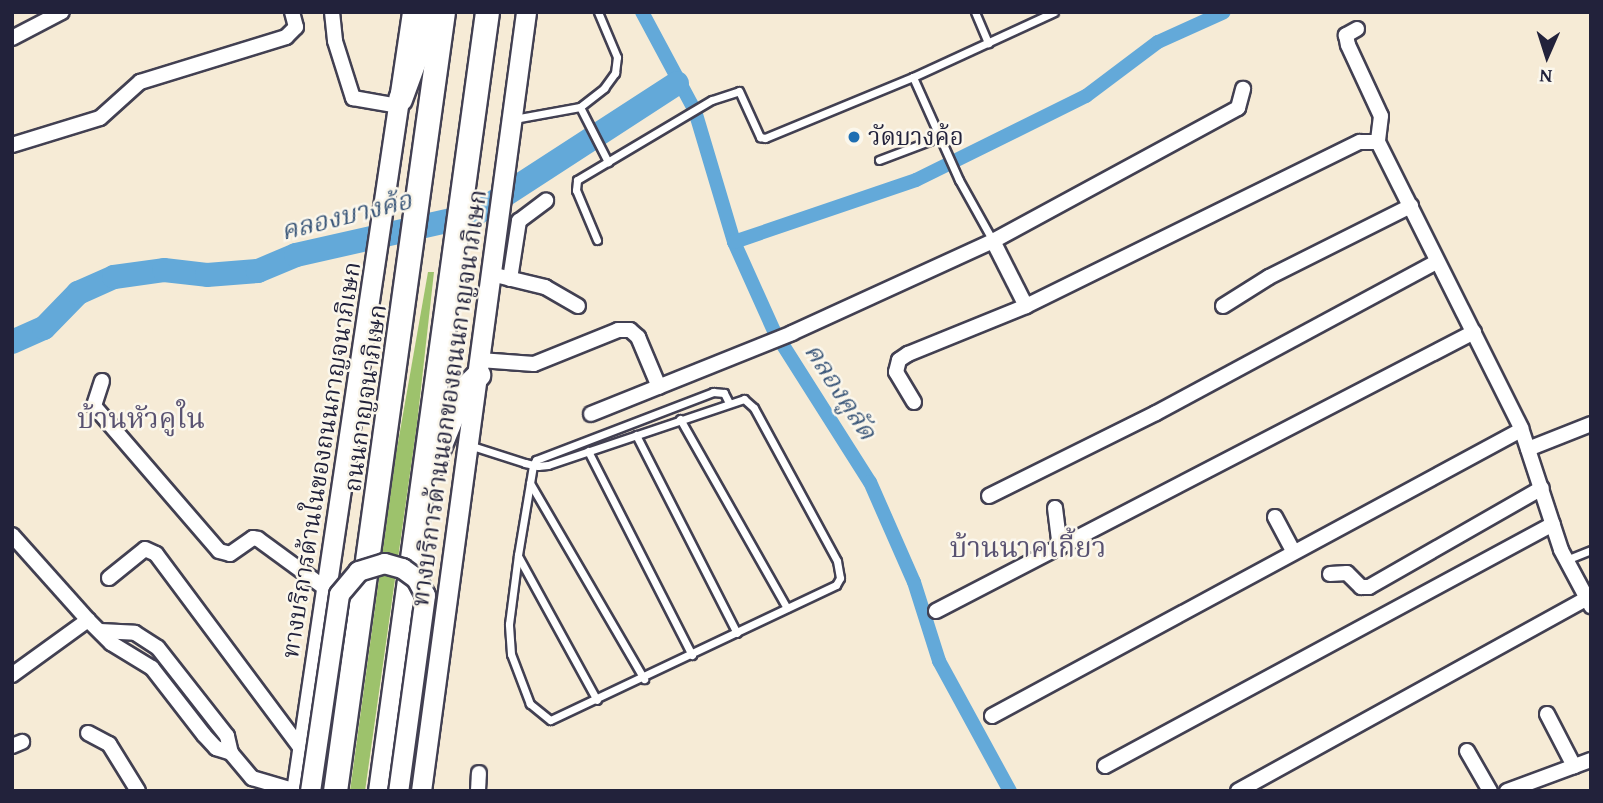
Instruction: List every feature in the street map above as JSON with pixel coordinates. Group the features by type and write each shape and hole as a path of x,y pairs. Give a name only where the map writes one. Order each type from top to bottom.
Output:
{"highway":[{"path":"399,103 432,12"},
{"name":"ถนนกาญจนาภิเษก","path":"335,791 418,211 443,12"},
{"path":"380,791 457,209 487,12"},
{"path":"422,481 444,440 462,391 479,368"}],"main road":[{"name":"ทางบริการด้านในของถนนกาญจนาภิเษก","path":"296,791 412,12"},
{"name":"ทางบริการด้านนอกของถนนกาญจนาภิเษก","path":"421,791 467,445 479,368 500,277 495,239 526,12"},
{"path":"310,791 339,594 358,571 384,563 402,568 415,578 425,596 398,791"}],"street":[{"path":"12,38 62,12"},
{"path":"12,145 100,118 141,82 286,37 296,27 292,12"},
{"path":"332,12 335,41 353,98 399,103"},
{"path":"1238,791 1589,602 1566,560 1521,430 1378,142 1381,116 1348,45 1346,35 1357,29"},
{"path":"591,414 792,333 993,241 1238,108 1243,89"},
{"path":"914,402 896,372 899,360 1026,306 1360,142 1378,142"},
{"path":"546,201 519,221 500,277 545,287 578,306"},
{"path":"1223,306 1269,277 1411,206"},
{"path":"993,241 1026,306"},
{"path":"989,496 1156,413 1436,262"},
{"path":"479,368 534,364 618,330 630,330 638,337 659,387"},
{"path":"936,611 1474,332"},
{"path":"102,382 94,406 219,551 230,554 248,541 258,539 325,588"},
{"path":"1528,449 1591,424"},
{"path":"992,716 1521,430"},
{"path":"1330,574 1347,573 1362,587 1369,587 1542,488"},
{"path":"1055,508 1060,548"},
{"path":"1275,517 1293,551"},
{"path":"1105,766 1553,524"},
{"path":"12,535 88,620 152,668 216,748 231,753"},
{"path":"109,578 145,549 151,549 302,750"},
{"path":"12,675 88,620"},
{"path":"100,631 135,633 158,648 227,736 231,753 252,778 296,791"},
{"path":"1547,714 1574,766"},
{"path":"88,733 109,744 138,791"},
{"path":"1467,751 1490,791"},
{"path":"1507,791 1591,760"},
{"path":"478,791 479,774"}],"lane":[{"path":"510,120 580,107 615,73 617,57 598,12"},
{"path":"975,12 988,43"},
{"path":"597,240 576,185 607,160 712,100 739,91 760,136 765,138 913,78 1055,12"},
{"path":"913,78 950,160 993,241"},
{"path":"580,107 607,160"},
{"path":"879,160 940,137"},
{"path":"467,445 533,465 548,465 744,399 754,408 837,561 840,578 836,586 644,679 550,720 538,715 526,697 511,654 509,624 533,465 557,450 713,392 724,393 729,403"},
{"path":"680,419 787,608"},
{"path":"636,435 737,633"},
{"path":"588,451 692,655"},
{"path":"530,482 644,679"},
{"path":"1566,560 1591,550"},
{"path":"518,555 597,700"}],"green space":[{"path":"428,272 434,272 417,424 365,791 350,791 396,454"}],"waterway":[{"name":"คลองคูลัด","path":"642,12 695,111 734,242 774,331 870,482 914,582 939,661 1010,791"},
{"name":"คลองบางค้อ","path":"734,242 916,180 1086,96 1158,42 1224,12"},
{"name":"คลองบางค้อ","path":"12,342 44,328 78,293 114,277 164,270 207,275 258,271 296,255 474,215 677,83"}],"place":[{"name":"วัดบางค้อ","path":"854,137"}],"district":[{"name":"บ้านหัวคูใน","path":"141,418"},
{"name":"บ้านนาคเกี้ยว","path":"1028,547"}]}
